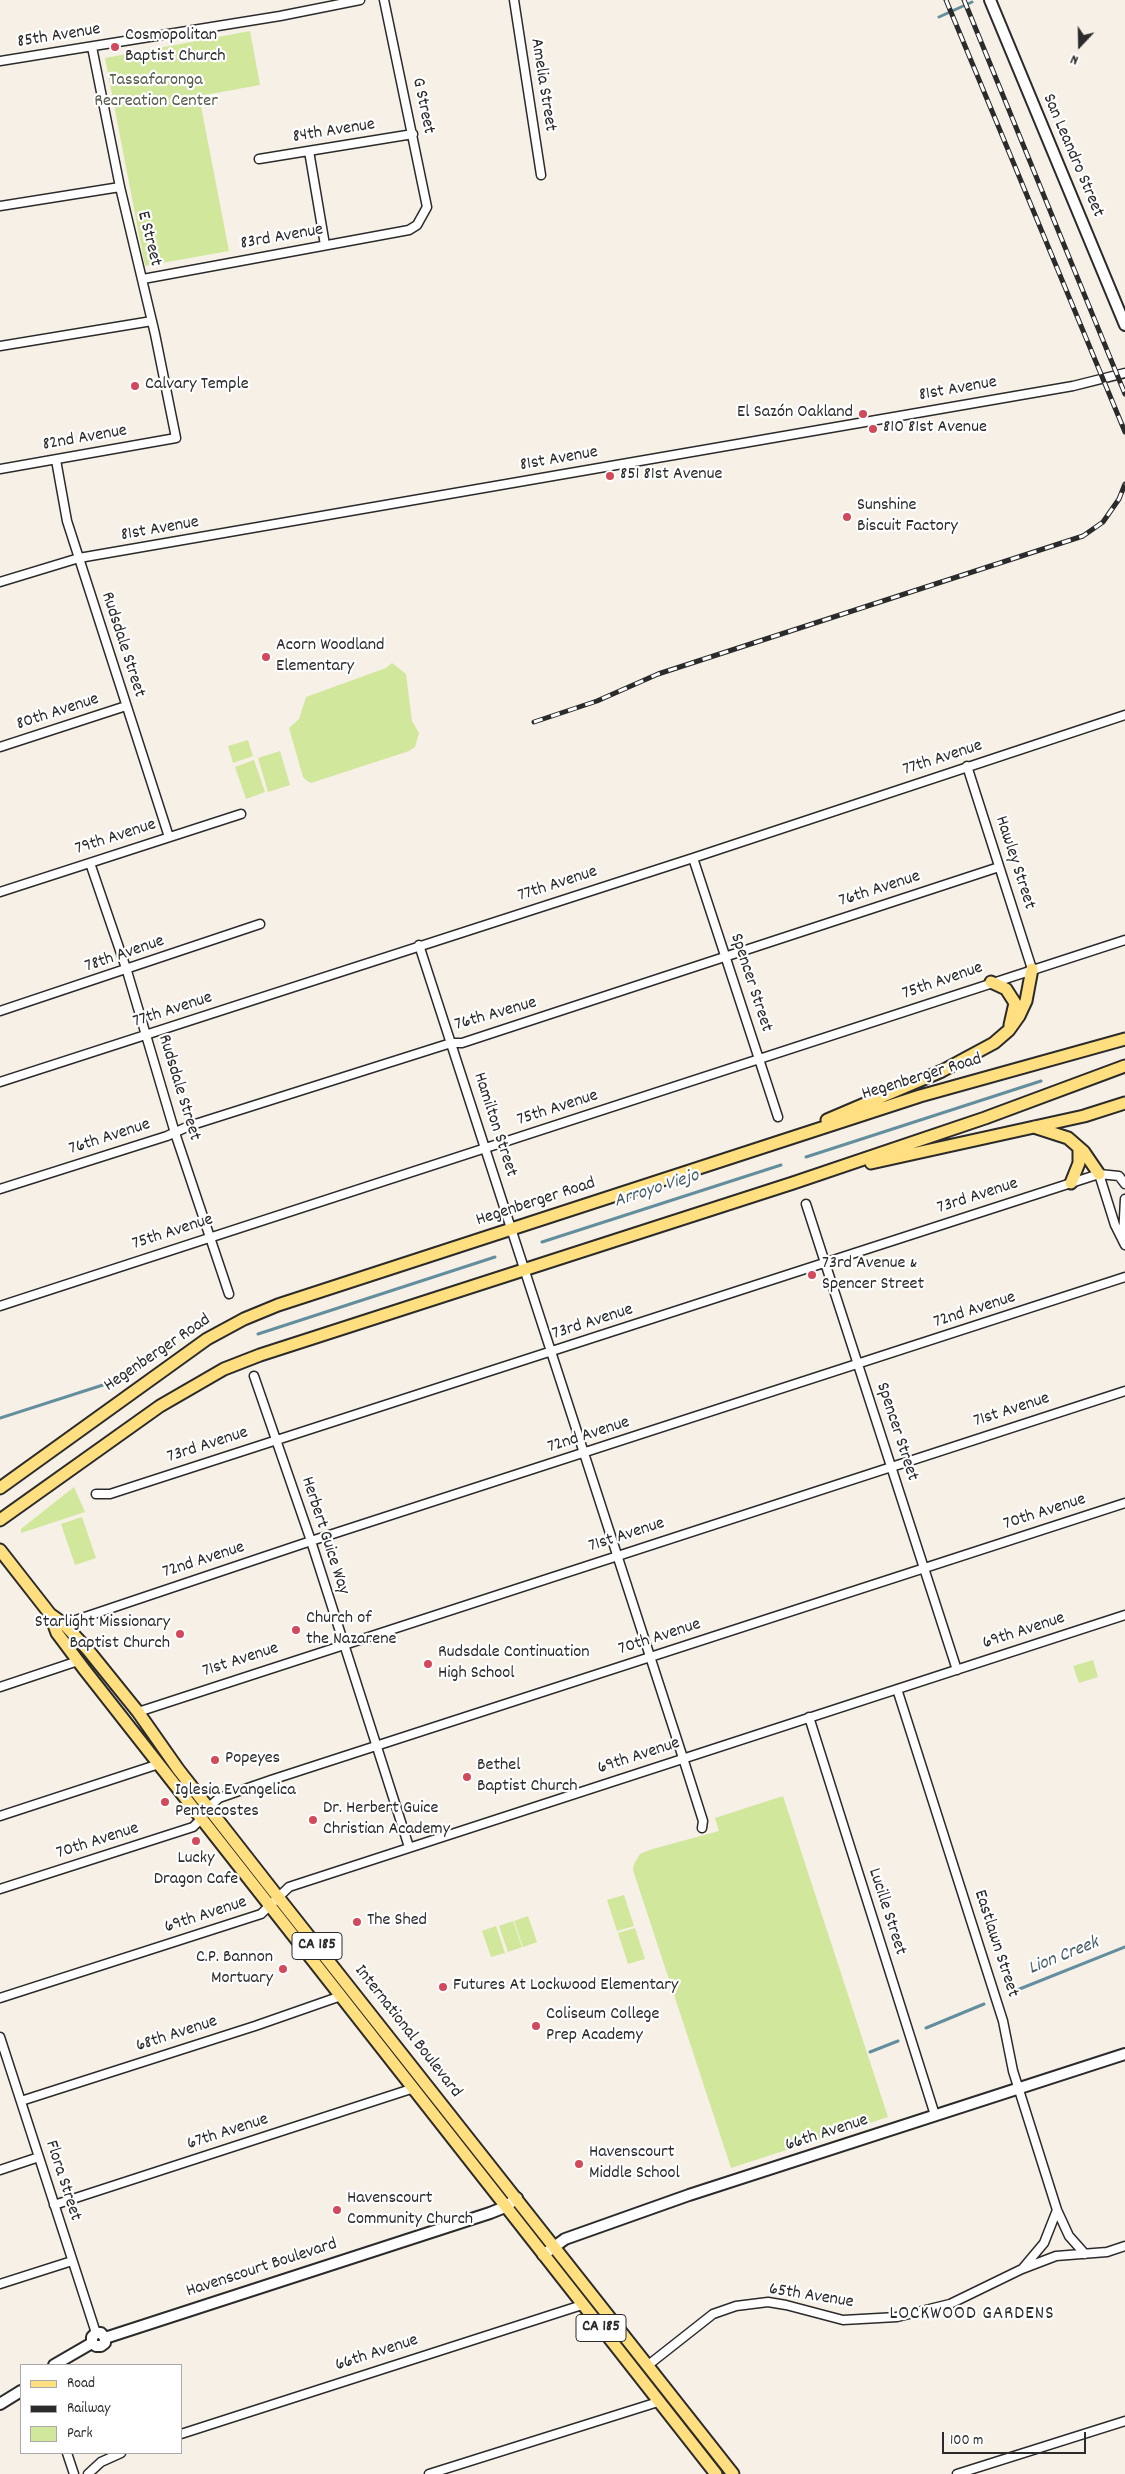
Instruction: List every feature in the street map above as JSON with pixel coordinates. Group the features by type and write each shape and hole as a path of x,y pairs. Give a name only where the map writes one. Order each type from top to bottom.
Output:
{"main road":[{"path":"785,1140 969,1058 994,1043 1009,1030 1019,1016 1026,1001 1032,969"},
{"path":"991,982 1006,989 1015,1003 1009,1030"},
{"name":"Hegenberger Road","path":"0,1488 173,1361 244,1319 278,1305 929,1094 1125,1039"},
{"path":"0,1520 160,1406 224,1369 260,1355 525,1271 798,1181 985,1118 1125,1066"},
{"path":"798,1181 1032,1126 1084,1116 1125,1103"},
{"path":"1032,1126 1068,1138 1099,1174"},
{"path":"1072,1183 1079,1163 1078,1148"},
{"name":"International Boulevard","path":"0,1550 50,1614 64,1624 92,1655 138,1712 341,1996 411,2089 716,2474"},
{"name":"International Boulevard","path":"50,1614 57,1634 159,1764 202,1818 274,1901 517,2198 733,2474"}],"street":[{"name":"85th Avenue","path":"0,61 92,47 360,0"},
{"name":"G Street","path":"384,0 427,207 422,218"},
{"name":"Amelia Street","path":"514,0 541,175"},
{"name":"San Leandro Street","path":"990,0 1125,325"},
{"name":"E Street","path":"92,47 120,187 143,279 176,438"},
{"name":"84th Avenue","path":"259,159 413,134"},
{"path":"308,151 325,245"},
{"path":"0,206 120,187"},
{"name":"83rd Avenue","path":"143,279 409,230 422,218"},
{"path":"0,346 152,321"},
{"name":"81st Avenue","path":"0,582 80,558 1073,386 1125,372"},
{"name":"82nd Avenue","path":"0,469 176,438"},
{"name":"Rudsdale Street","path":"56,460 67,521 169,837"},
{"name":"80th Avenue","path":"0,748 126,706"},
{"name":"77th Avenue","path":"0,1082 693,858 1125,715"},
{"name":"Hawley Street","path":"967,766 1032,969"},
{"name":"79th Avenue","path":"0,892 241,814"},
{"name":"Spencer Street","path":"693,858 778,1117"},
{"name":"Rudsdale Street","path":"90,863 127,971 175,1133 230,1294"},
{"name":"76th Avenue","path":"0,1189 175,1133 188,1126 451,1043 462,1043 999,867"},
{"name":"78th Avenue","path":"0,1011 127,971 260,924"},
{"name":"75th Avenue","path":"0,1306 210,1236 759,1060 991,982 1125,940"},
{"name":"Hamilton Street","path":"419,945 683,1758 703,1821 702,1828"},
{"path":"1124,1242 1115,1225 1099,1174 1119,1176 1125,1184"},
{"name":"73rd Avenue","path":"96,1494 110,1494 1099,1174"},
{"path":"1124,1242 1125,1199"},
{"name":"Spencer Street","path":"806,1204 957,1670"},
{"name":"72nd Avenue","path":"64,1624 311,1541 1125,1278"},
{"name":"Herbert Guice Way","path":"254,1376 311,1541 409,1847"},
{"name":"71st Avenue","path":"138,1712 1125,1390"},
{"name":"70th Avenue","path":"208,1808 224,1796 376,1745 1125,1503"},
{"name":"69th Avenue","path":"0,1998 261,1914 295,1885 1125,1615"},
{"path":"0,1687 78,1661"},
{"name":"Eastlawn Street","path":"898,1689 1004,2021 1010,2058 1018,2088 1057,2210 1069,2236 1085,2254"},
{"name":"Lucille Street","path":"808,1717 935,2115"},
{"path":"0,1816 159,1764"},
{"name":"70th Avenue","path":"0,1889 192,1827 202,1818"},
{"name":"68th Avenue","path":"21,2101 255,2026 341,1996"},
{"name":"Flora Street","path":"0,2037 3,2056 21,2101 98,2338"},
{"name":"66th Avenue","path":"543,2255 565,2239 689,2195 1125,2054"},
{"name":"67th Avenue","path":"54,2205 411,2089"},
{"path":"0,2170 39,2157"},
{"name":"Havenscourt Boulevard","path":"56,2364 98,2338 504,2207 517,2198"},
{"path":"1022,2269 1044,2243 1057,2210"},
{"name":"65th Avenue","path":"647,2366 715,2312 736,2306 768,2302 843,2320 897,2317 950,2304 1022,2269 1056,2256 1107,2252 1125,2246"},
{"path":"0,2284 72,2261"},
{"name":"66th Avenue","path":"182,2434 582,2305"},
{"path":"0,2404 20,2392"},
{"path":"429,2474 658,2402"},
{"path":"957,2474 1125,2421"},
{"path":"68,2454 74,2474"},
{"path":"88,2474 100,2462 119,2454"}],"green space":[{"name":"Tassafaronga Recreation Center","path":"250,31 260,85 199,96 229,251 145,266 105,58"},
{"path":"392,663 406,674 412,721 419,733 415,747 409,751 311,783 307,781 303,777 289,728 299,719 306,697 386,668"},
{"path":"248,740 253,756 233,763 228,746"},
{"path":"280,751 290,785 268,792 258,758"},
{"path":"254,760 265,792 246,799 235,767"},
{"path":"74,1487 85,1512 21,1533 21,1529"},
{"path":"82,1517 96,1558 75,1565 61,1524"},
{"path":"1093,1660 1098,1677 1079,1683 1073,1666"},
{"path":"783,1796 888,2117 731,2168 633,1870 640,1854 719,1831 715,1818"},
{"path":"624,1895 634,1926 617,1931 607,1900"},
{"path":"528,1916 537,1942 523,1947 514,1921"},
{"path":"513,1921 522,1947 508,1952 499,1926"},
{"path":"496,1926 505,1953 491,1957 482,1931"},
{"path":"635,1928 645,1959 628,1964 618,1933"}],"waterway":[{"path":"939,17 972,2"},
{"name":"Arroyo Viejo","path":"806,1157 1041,1081"},
{"name":"Arroyo Viejo","path":"542,1242 781,1165"},
{"name":"Arroyo Viejo","path":"258,1334 495,1257"},
{"name":"Arroyo Viejo","path":"0,1418 103,1385"},
{"name":"Lion Creek","path":"1012,1992 1125,1947"},
{"name":"Lion Creek","path":"926,2028 984,2004"},
{"name":"Lion Creek","path":"870,2052 898,2041"}],"railway":[{"path":"946,0 1125,432"},
{"path":"964,0 1125,394"},
{"path":"534,722 597,701 658,674 1083,536 1103,522 1119,499 1125,484"}],"place":[{"name":"Cosmopolitan Baptist Church","path":"115,47"},
{"name":"Calvary Temple","path":"135,386"},
{"name":"El Sazón Oakland","path":"863,414"},
{"name":"810 81st Avenue","path":"873,429"},
{"name":"851 81st Avenue","path":"610,476"},
{"name":"Sunshine Biscuit Factory","path":"847,517"},
{"name":"Acorn Woodland Elementary","path":"266,657"},
{"name":"73rd Avenue & Spencer Street","path":"812,1275"},
{"name":"Church of the Nazarene","path":"296,1630"},
{"name":"Starlight Missionary Baptist Church","path":"180,1634"},
{"name":"Rudsdale Continuation High School","path":"428,1664"},
{"name":"Popeyes","path":"215,1760"},
{"name":"Bethel Baptist Church","path":"467,1777"},
{"name":"Iglesia Evangelica Pentecostes","path":"165,1802"},
{"name":"Dr. Herbert Guice Christian Academy","path":"313,1820"},
{"name":"Lucky Dragon Cafe","path":"196,1841"},
{"name":"The Shed","path":"357,1922"},
{"name":"C.P. Bannon Mortuary","path":"283,1969"},
{"name":"Futures At Lockwood Elementary","path":"443,1987"},
{"name":"Coliseum College Prep Academy","path":"536,2026"},
{"name":"Havenscourt Middle School","path":"579,2164"},
{"name":"Havenscourt Community Church","path":"337,2210"}],"district":[{"name":"LOCKWOOD GARDENS","path":"972,2315"}]}
